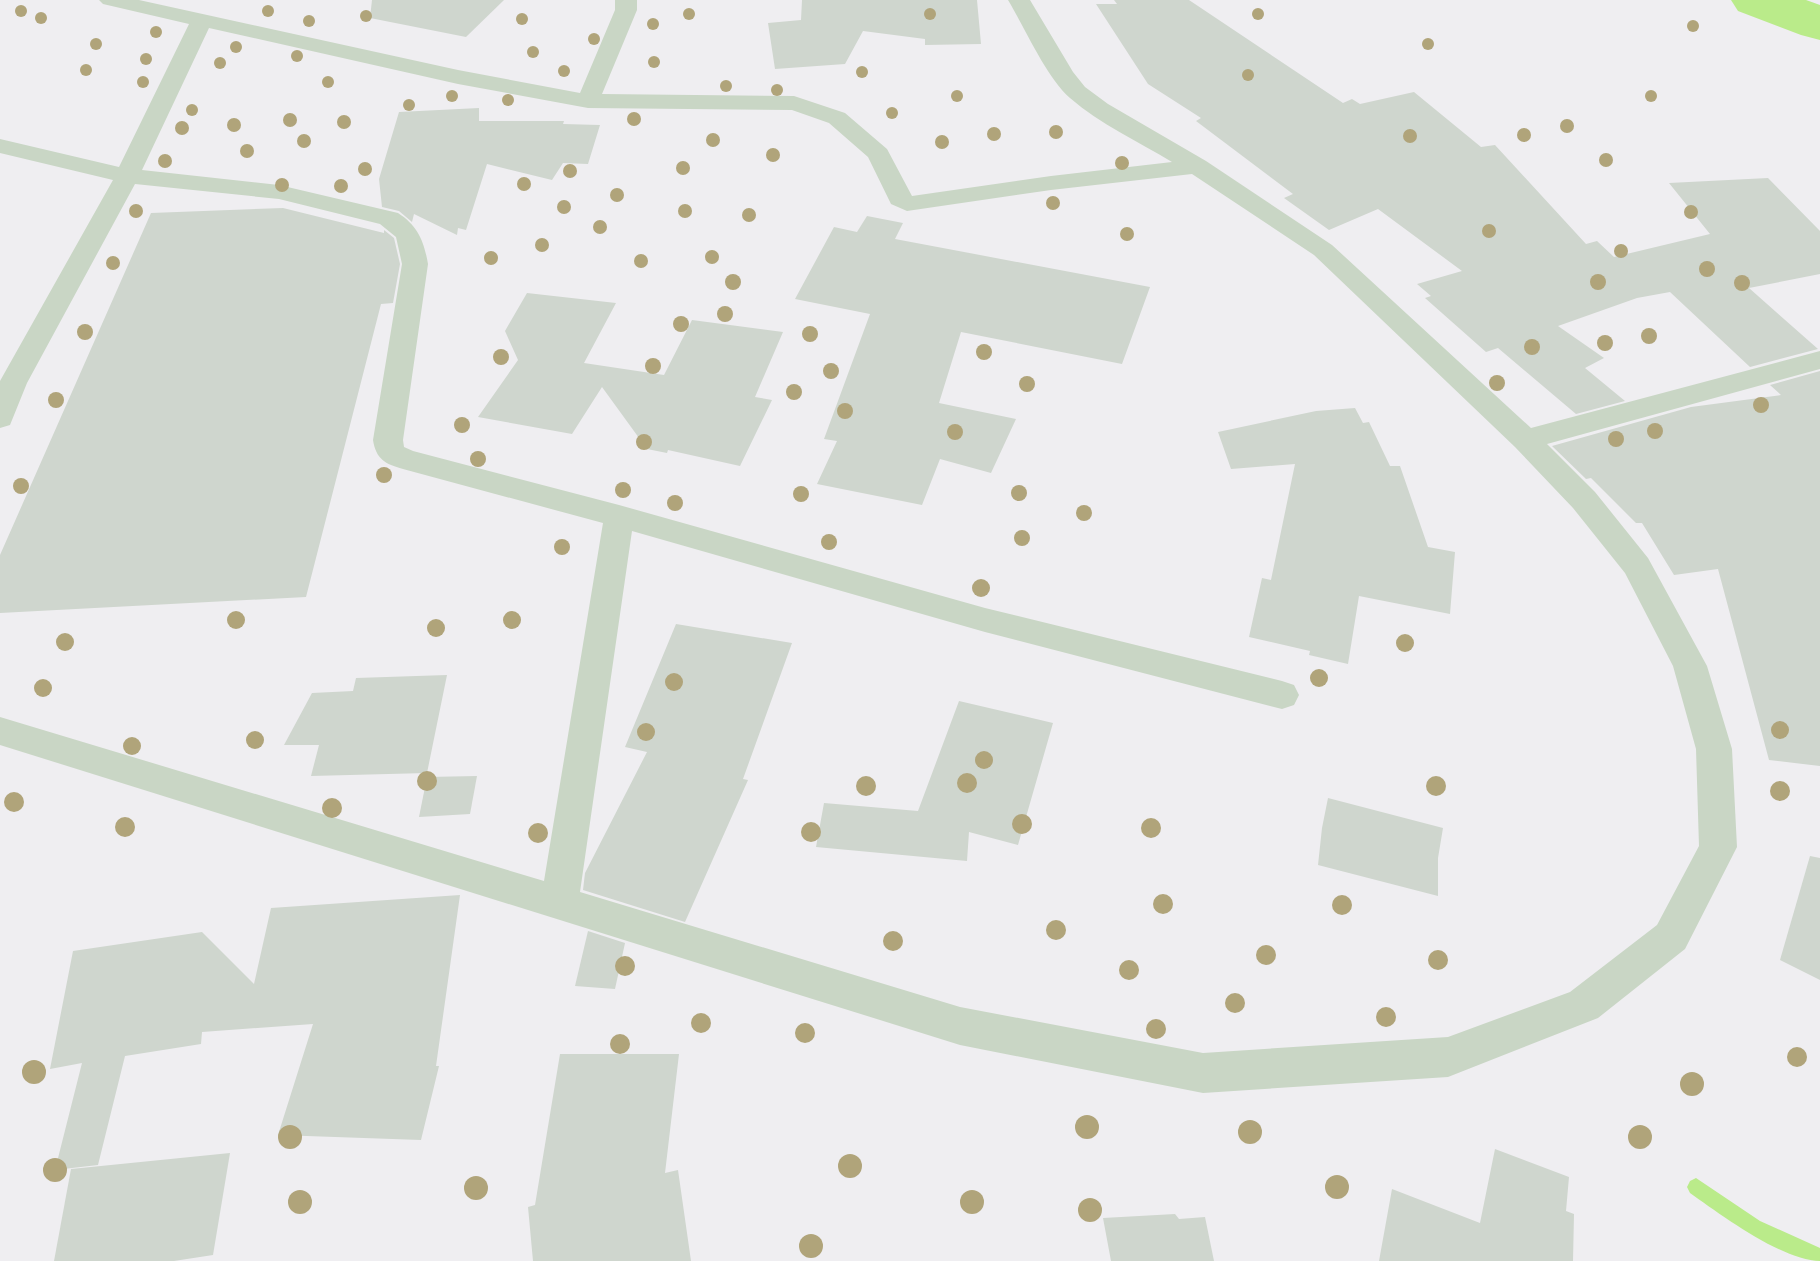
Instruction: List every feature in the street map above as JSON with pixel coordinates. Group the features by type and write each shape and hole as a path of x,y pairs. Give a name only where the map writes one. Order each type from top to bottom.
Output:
{"street":[{"path":"110,0 170,6 201,21 458,77 588,101 794,104 827,113 858,134 878,154 900,199 907,204 926,204 1051,183 1197,166"},
{"path":"588,101 626,10 626,0"},
{"path":"0,731 960,1026 1203,1073 1448,1057 1584,1005 1671,937 1718,847 1714,749 1690,666 1637,566 1584,501 1525,440 1323,250 1197,166 1100,110 1077,92 1063,75 1019,0"},
{"path":"0,418 7,382 127,176 201,21"},
{"path":"0,146 127,176 279,192 389,218 405,227 411,240 414,264 388,440 390,452 403,459 618,516 985,620 1282,695"},
{"path":"1525,440 1820,360"},
{"path":"560,902 618,516"}],"building":[{"path":"372,0 504,0 466,37 370,18"},
{"path":"802,0 977,0 981,44 925,45 925,39 863,31 845,64 775,69 768,23 801,20"},
{"path":"1114,0 1189,0 1343,103 1352,99 1360,104 1414,92 1481,147 1495,145 1586,244 1597,241 1614,257 1710,234 1669,183 1768,178 1820,231 1820,274 1749,288 1818,349 1750,367 1670,292 1637,298 1558,326 1604,358 1585,368 1625,401 1576,414 1498,348 1486,352 1425,298 1431,296 1417,284 1462,271 1378,209 1329,230 1284,198 1293,194 1196,121 1201,118 1148,84 1096,4 1117,4"},
{"path":"479,108 479,121 564,121 563,124 600,125 588,164 563,163 552,180 487,164 466,230 458,228 457,235 414,214 412,222 399,211 382,207 379,179 399,112"},
{"path":"283,208 384,233 384,230 394,238 400,264 393,303 381,304 306,597 0,613 0,555 151,213"},
{"path":"867,216 903,223 895,239 1150,287 1122,364 961,332 939,403 1016,419 991,473 940,459 922,505 817,484 837,441 824,439 870,314 795,299 834,227 857,232"},
{"path":"527,293 616,303 584,363 664,375 692,320 783,332 755,397 772,400 740,466 668,450 667,453 647,449 602,387 572,434 478,417 518,360 505,331"},
{"path":"1820,371 1820,766 1769,760 1718,569 1674,575 1642,523 1636,523 1591,478 1586,479 1552,446 1691,407 1781,395 1770,385"},
{"path":"1355,408 1363,423 1369,422 1390,466 1400,466 1428,547 1455,552 1450,614 1359,596 1348,664 1309,655 1310,651 1249,637 1262,578 1271,580 1295,464 1231,469 1218,432 1316,411"},
{"path":"676,624 792,643 743,779 748,780 685,922 583,890 585,873 647,752 625,747"},
{"path":"447,675 427,773 311,776 319,745 284,745 312,693 353,691 356,678"},
{"path":"959,701 1053,723 1018,845 969,832 967,861 816,847 824,803 918,811"},
{"path":"477,776 470,814 419,817 427,777"},
{"path":"1328,798 1443,828 1438,858 1438,896 1318,865"},
{"path":"1810,856 1820,858 1820,980 1780,960"},
{"path":"460,895 436,1066 439,1066 421,1140 278,1135 313,1024 202,1032 201,1044 125,1056 98,1165 55,1170 82,1063 50,1069 73,951 202,932 254,984 271,908"},
{"path":"588,931 625,943 615,989 575,986"},
{"path":"560,1054 679,1054 665,1173 678,1170 691,1261 533,1261 528,1207 535,1205"},
{"path":"1495,1149 1569,1177 1566,1211 1574,1214 1573,1261 1379,1261 1392,1189 1480,1223"},
{"path":"230,1153 213,1255 174,1261 54,1261 71,1169"},
{"path":"1175,1214 1179,1219 1205,1217 1214,1261 1111,1261 1103,1218"}],"waterway":[{"path":"1757,0 1820,24"},
{"path":"1696,1187 1754,1227 1820,1257"}]}
